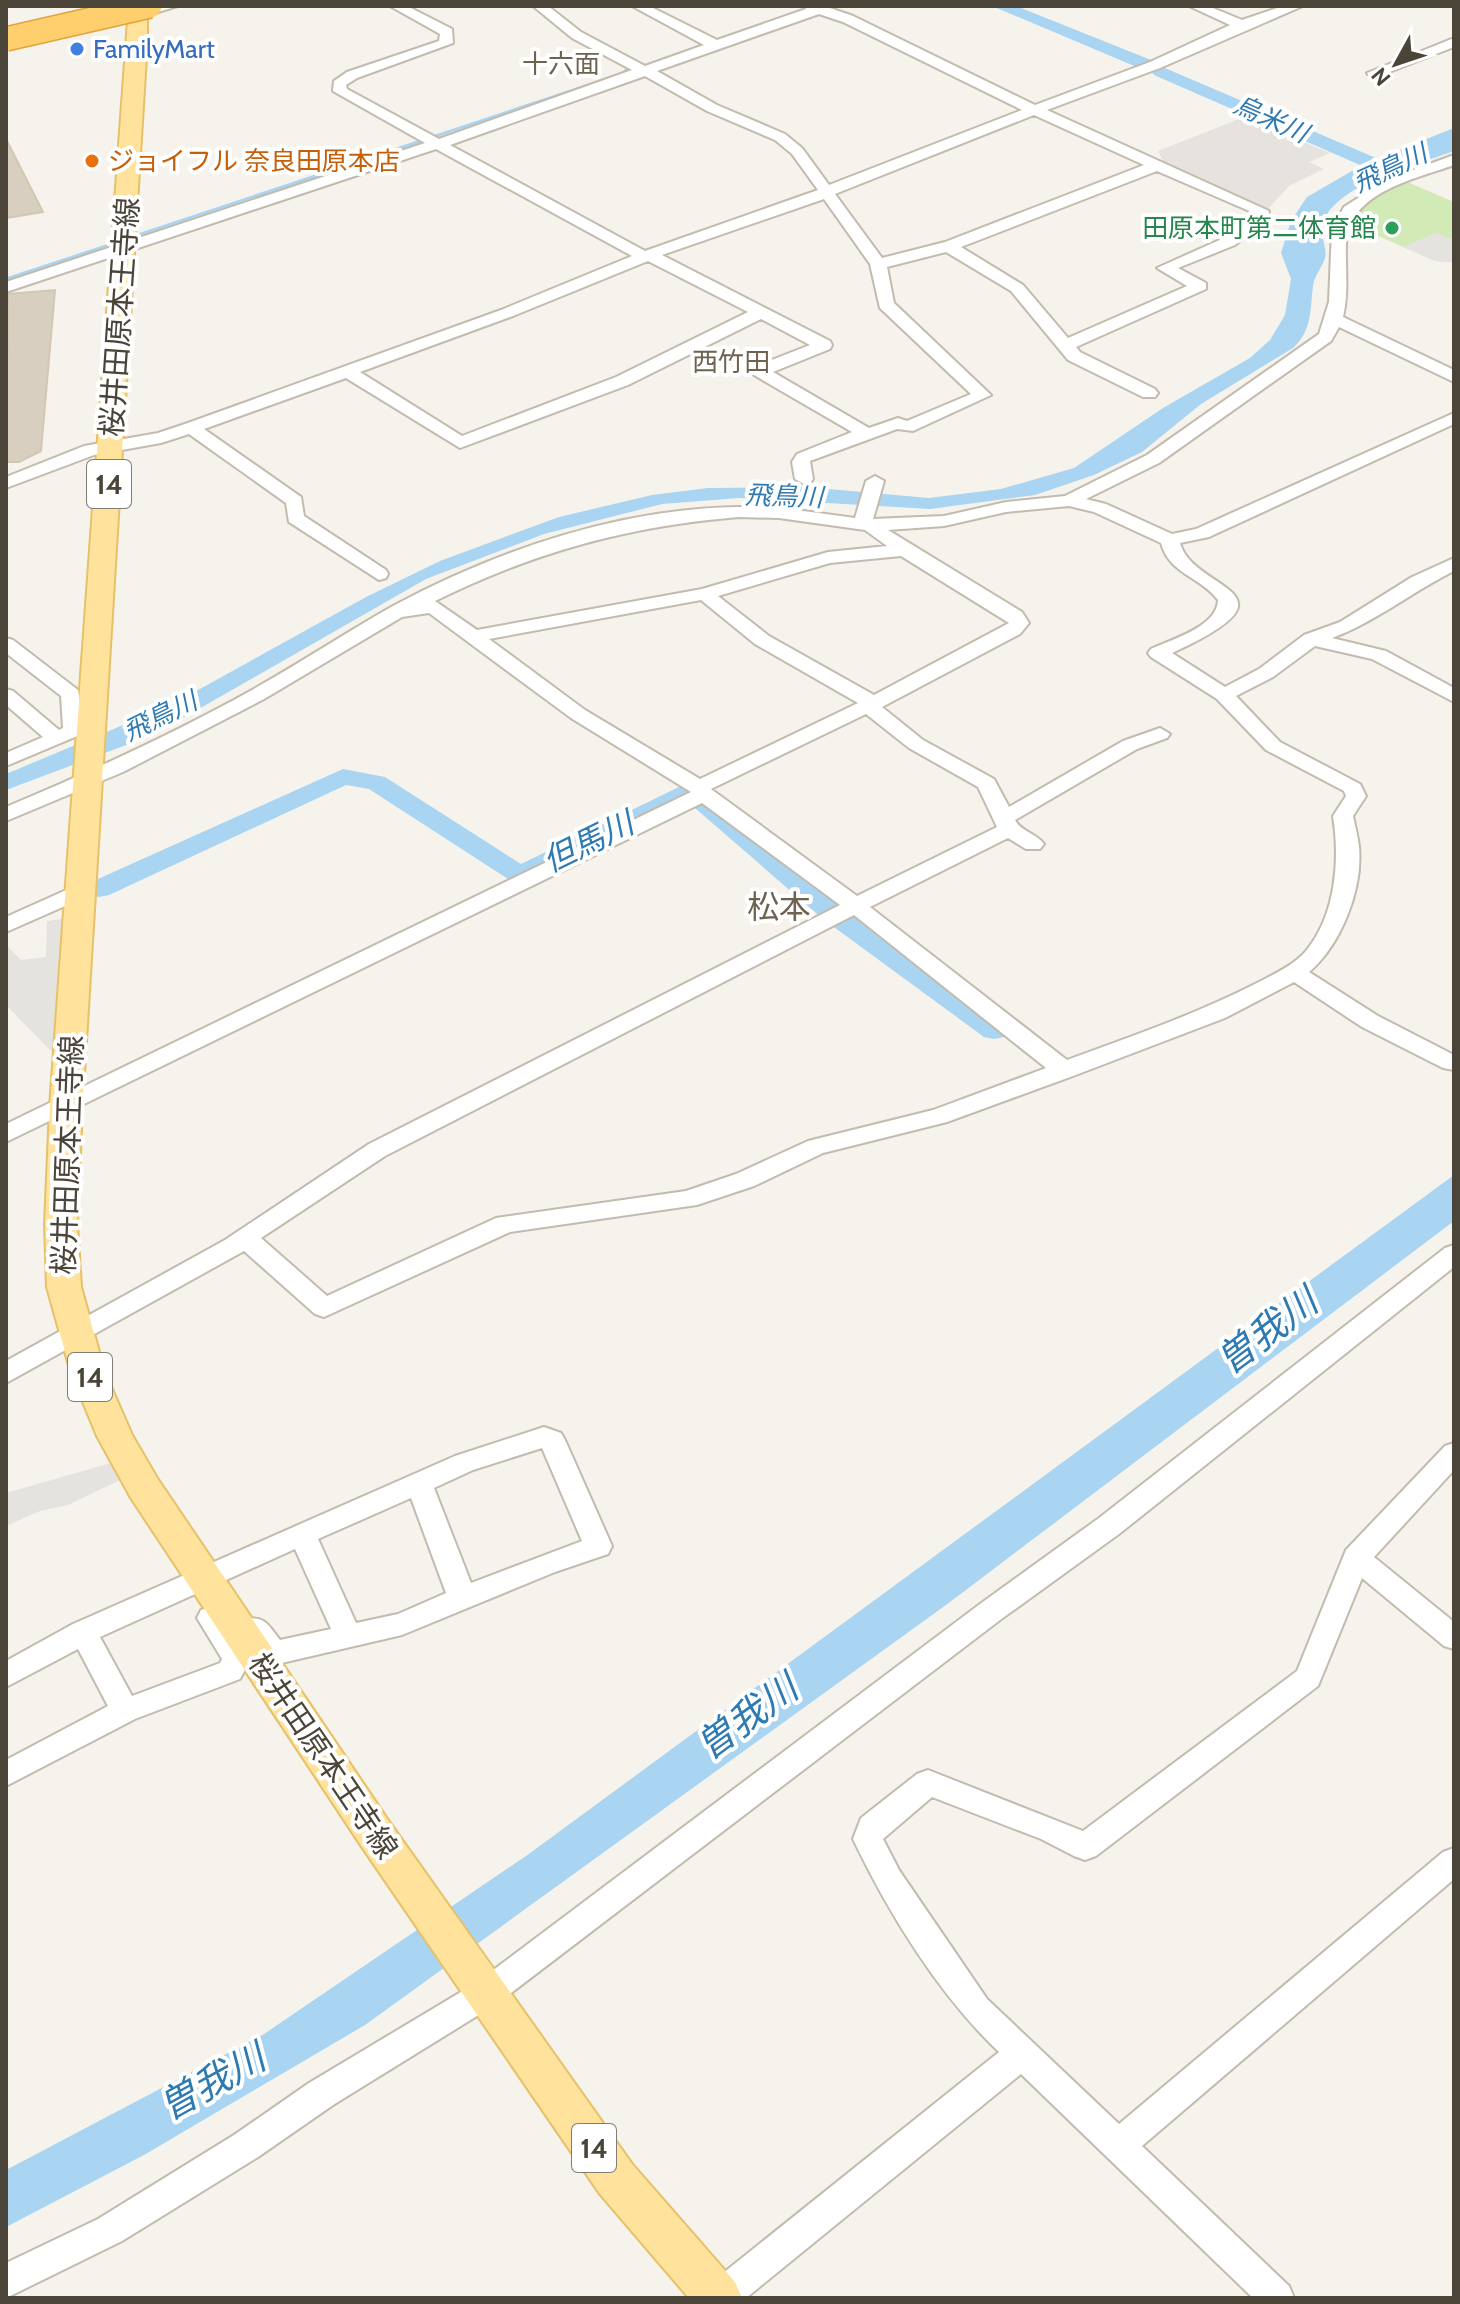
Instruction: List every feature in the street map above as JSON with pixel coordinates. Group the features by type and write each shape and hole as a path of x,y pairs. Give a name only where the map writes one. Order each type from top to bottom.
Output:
{"highway":[{"path":"6,39 142,9"}],"main road":[{"name":"桜井田原本王寺線","path":"142,9 123,243 112,445 79,728 88,782 61,1224 64,1287 76,1337 115,1436 198,1582 616,2179 719,2298"}],"street":[{"path":"142,9 171,6"},
{"path":"397,6 447,32 446,43 352,75 341,81 338,88 344,95 647,256 824,345 760,371 866,433"},
{"path":"540,6 560,25 713,109 760,125 784,138 828,192 878,264 886,305 982,395 907,427 898,423 803,458 804,479"},
{"path":"639,6 715,45"},
{"path":"1196,6 1242,25"},
{"path":"6,483 112,445 161,438 191,428 507,313 647,256 828,192 1031,109 1155,65 1242,25 1296,6"},
{"path":"6,287 123,243 715,45 815,8 855,22 1031,109 1257,209 1262,218 1255,226 1225,243 1165,268 1200,286 1065,346"},
{"path":"1374,73 1454,42"},
{"path":"1069,501 1153,459 1300,358 1325,337 1337,320 1340,232 1349,211 1359,201 1382,188 1454,160"},
{"path":"878,264 951,248 1106,183 1159,165"},
{"path":"951,248 1017,288 1074,356 1149,393"},
{"path":"347,371 460,443 622,381 760,313"},
{"path":"1337,320 1454,377"},
{"path":"6,815 88,782 257,695 401,610 471,576 523,555 642,522 739,512 866,525 944,521 1006,507 1069,501 1100,508 1170,540 1202,533 1454,418"},
{"path":"191,428 295,501 295,518 379,574"},
{"path":"866,525 875,482"},
{"path":"6,1134 701,791 1013,630 1019,623 1015,616 866,525"},
{"path":"245,1238 324,1308 505,1224 688,1199 745,1180 816,1147 939,1116 1065,1071 1217,1013 1295,972 1313,957 1329,933 1343,891 1349,849 1343,816 1356,796 1353,788 1273,746 1224,695 1158,653 1219,621 1226,612 1227,600 1223,591 1176,559 1170,540"},
{"path":"470,637 705,594 828,558 904,550"},
{"path":"1224,695 1266,673 1311,639 1347,626 1419,581 1454,564"},
{"path":"705,594 720,610 747,629 870,705 916,744 987,783 1007,823 1033,844"},
{"path":"401,610 407,613 432,606 578,714 701,791 857,907 1065,1071"},
{"path":"1311,639 1379,655 1454,696"},
{"path":"6,644 71,694 79,728"},
{"path":"6,695 79,728"},
{"path":"6,760 79,728"},
{"path":"6,1373 76,1337 245,1238 377,1150 670,998 857,907 1007,823 1130,745 1160,734"},
{"path":"6,925 82,890"},
{"path":"1295,972 1334,1002 1370,1024 1451,1063"},
{"path":"6,2281 110,2230 246,2146 321,2094 485,1990 1109,1526 1454,1254"},
{"path":"6,1675 83,1632 302,1534 464,1463 544,1437 552,1440 598,1546 545,1564 402,1624 273,1653 222,1581 198,1582"},
{"path":"1277,2298 976,2009 888,1879 868,1839 872,1827 928,1783 1052,1830 1085,1847 1308,1678 1356,1558 1454,1453"},
{"path":"419,1483 463,1600"},
{"path":"302,1534 348,1636"},
{"path":"1356,1558 1454,1638"},
{"path":"8,1769 125,1711 230,1671 237,1658 198,1582"},
{"path":"83,1632 125,1711"},
{"path":"1118,2146 1454,1861"},
{"path":"719,2298 1021,2054"}],"shaded area":[{"path":"1244,117 1330,153 1309,162 1324,169 1289,186 1266,211 1166,166 1158,151"},
{"path":"1436,233 1454,240 1454,261 1435,261 1403,247"},
{"path":"62,919 58,1052 52,1052 6,1005 6,945 21,960 46,957 47,921"},
{"path":"111,1463 120,1480 68,1505 40,1511 6,1526 6,1493"}],"green space":[{"path":"1405,181 1454,202 1454,266 1452,262 1435,261 1349,223 1366,202"}],"water":[{"name":"飛鳥川","path":"1454,128 1454,151 1380,177 1345,196 1331,208 1322,226 1325,258 1314,282 1309,320 1304,335 1293,348 1201,404 1142,452 1094,475 1035,495 930,509 739,498 662,504 544,534 426,579 183,718 134,742 6,790 6,774 171,705 366,597 440,561 559,517 652,495 708,488 806,487 929,498 1001,489 1074,468 1163,408 1250,358 1270,340 1285,315 1291,279 1281,253 1291,221 1307,197 1364,164"},
{"name":"曽我川","path":"1454,1175 1454,1221 950,1602 365,2025 144,2155 6,2227 6,2170 264,2034 526,1856"}],"building":[{"path":"6,139 43,212 6,218"},
{"path":"55,290 41,451 19,462 6,462 8,294"}],"waterway":[{"name":"烏米川","path":"1001,6 1145,64"},
{"path":"132,237 622,74 627,69"},
{"name":"烏米川","path":"1160,71 1383,168"},
{"path":"6,279 115,243"},
{"name":"但馬川","path":"99,889 343,777 376,782 520,875 690,791 833,913 994,1030"}],"place":[{"name":"FamilyMart","path":"77,49"},
{"name":"ジョイフル 奈良田原本店","path":"92,161"},
{"name":"田原本町第二体育館","path":"1392,228"}],"district":[{"name":"十六面","path":"561,64"},
{"name":"西竹田","path":"731,362"},
{"name":"松本","path":"779,907"}]}
